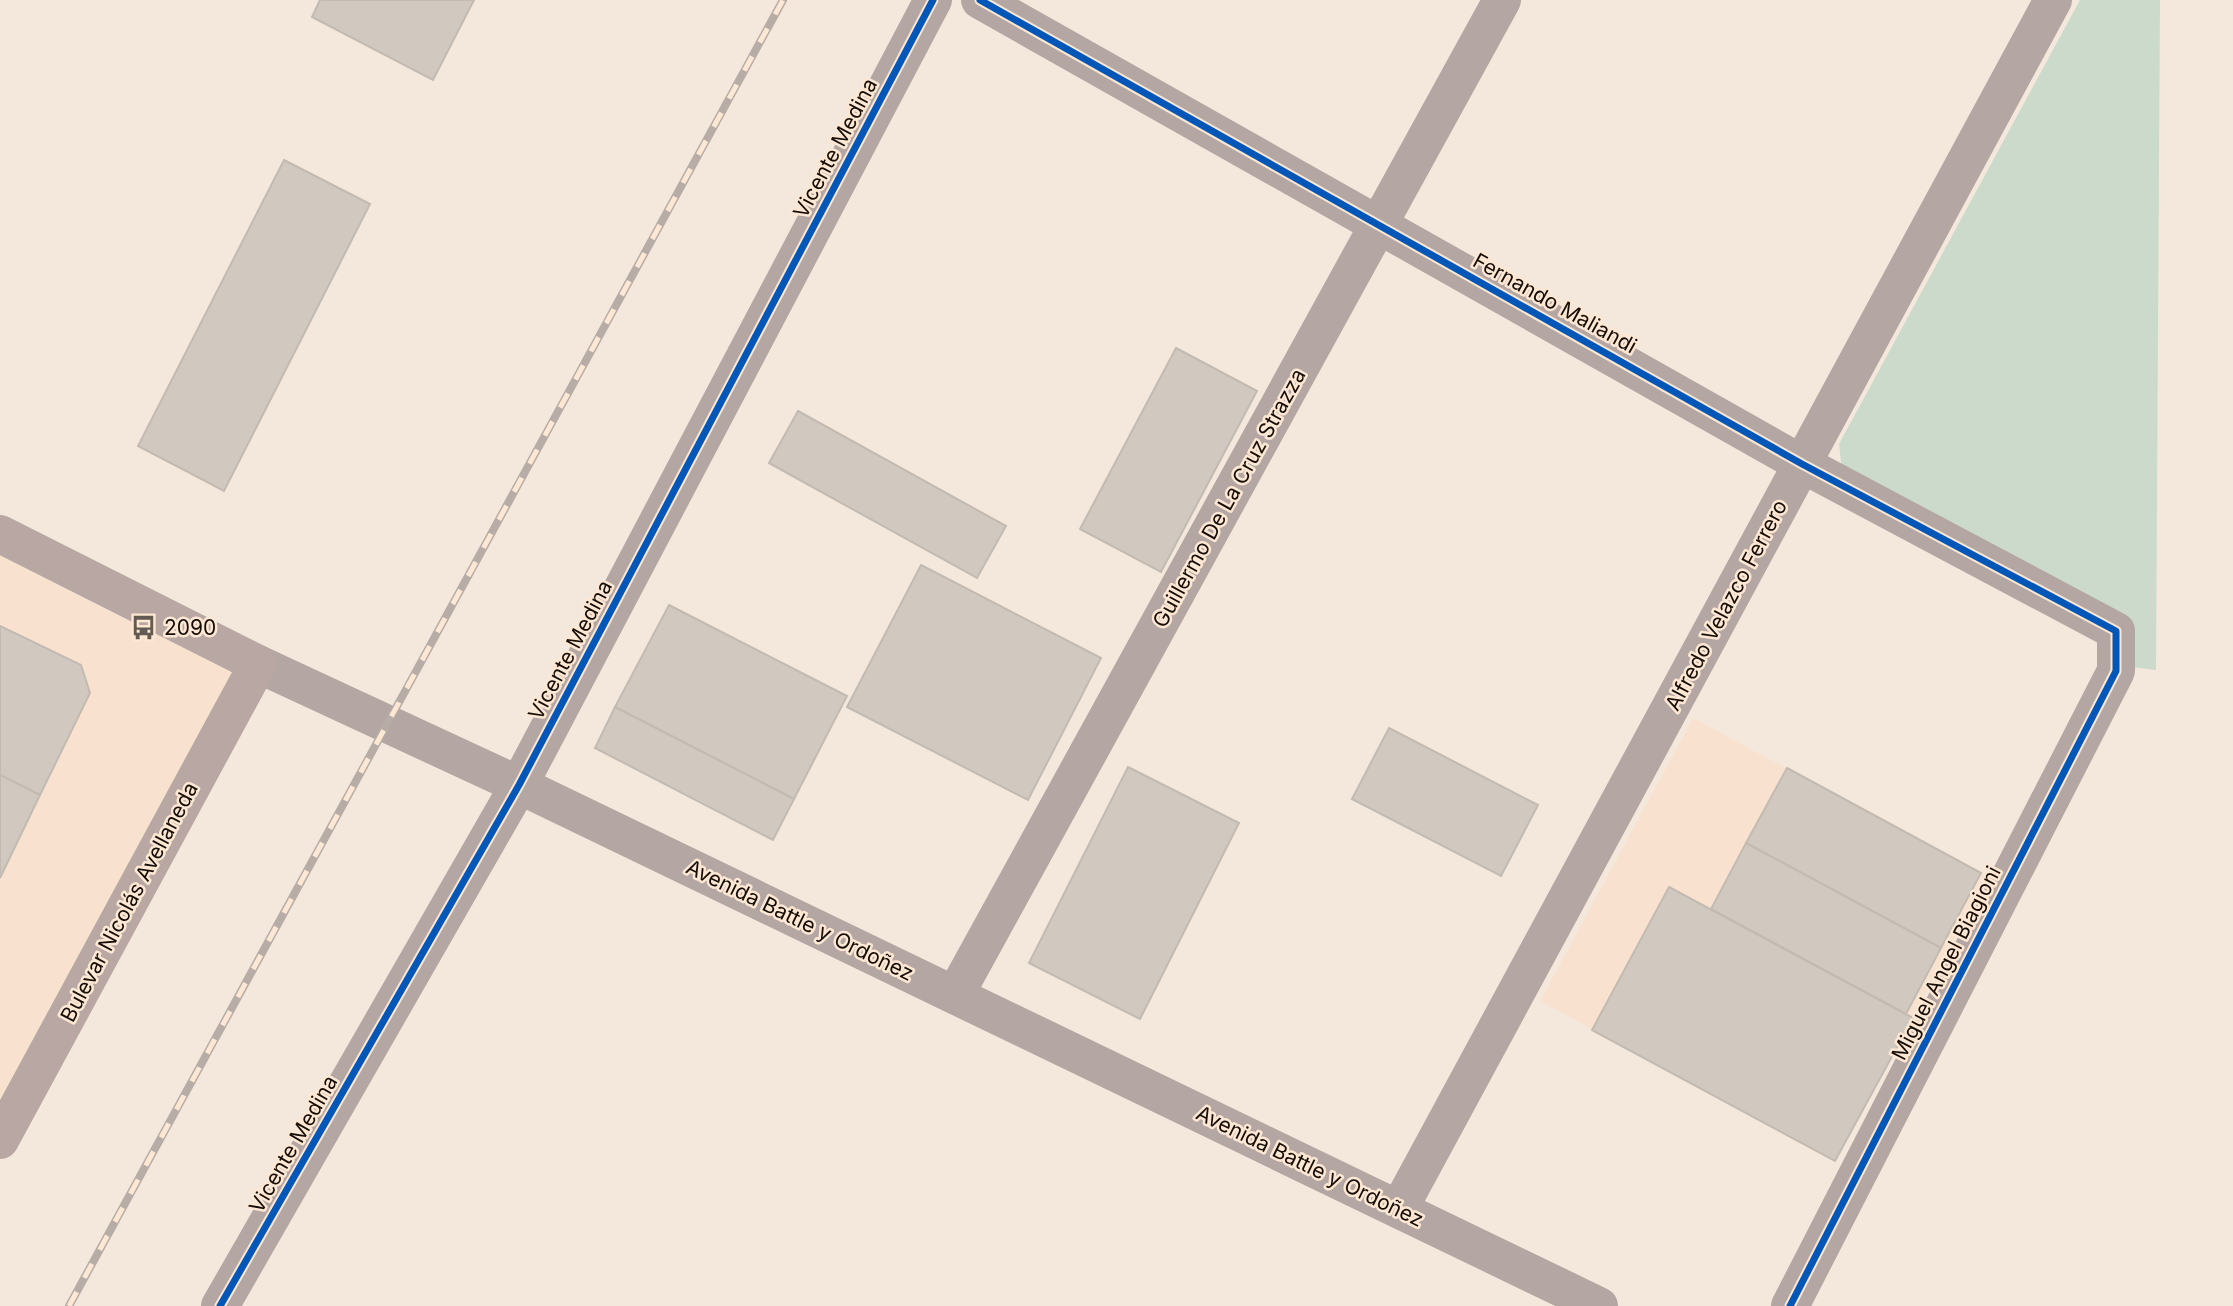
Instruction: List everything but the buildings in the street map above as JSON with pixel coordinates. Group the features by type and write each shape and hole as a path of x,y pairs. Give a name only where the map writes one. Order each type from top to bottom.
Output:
{"main road":[{"name":"Avenida Battle y Ordoñez","path":"0,534 258,664"},
{"name":"Bulevar Nicolás Avellaneda","path":"0,1140 258,664"}],"street":[{"name":"Vicente Medina","path":"220,1306 519,785 933,0"},
{"name":"Fernando Maliandi","path":"979,0 1802,464 2116,631"},
{"name":"Guillermo De La Cruz Strazza","path":"955,995 1502,0"},
{"name":"Alfredo Velazco Ferrero","path":"1399,1209 2053,0"},
{"name":"Miguel Angel Biagioni","path":"1790,1306 2116,671 2116,631"},
{"name":"Avenida Battle y Ordoñez","path":"258,664 519,785 1599,1306"}],"shaded area":[{"path":"0,534 258,664 0,1140"},
{"path":"1693,718 1988,877 1835,1161 1540,1001"}],"green space":[{"path":"2080,0 2160,0 2156,670 2131,667 2130,624 1842,471 1839,444"}],"railway":[{"path":"69,1306 783,0"}],"cycle path":[{"path":"220,1306 519,785 933,0"},
{"path":"980,0 1802,464 2116,631 2116,671 1790,1306"}],"place":[{"name":"2090","path":"144,627"}]}
